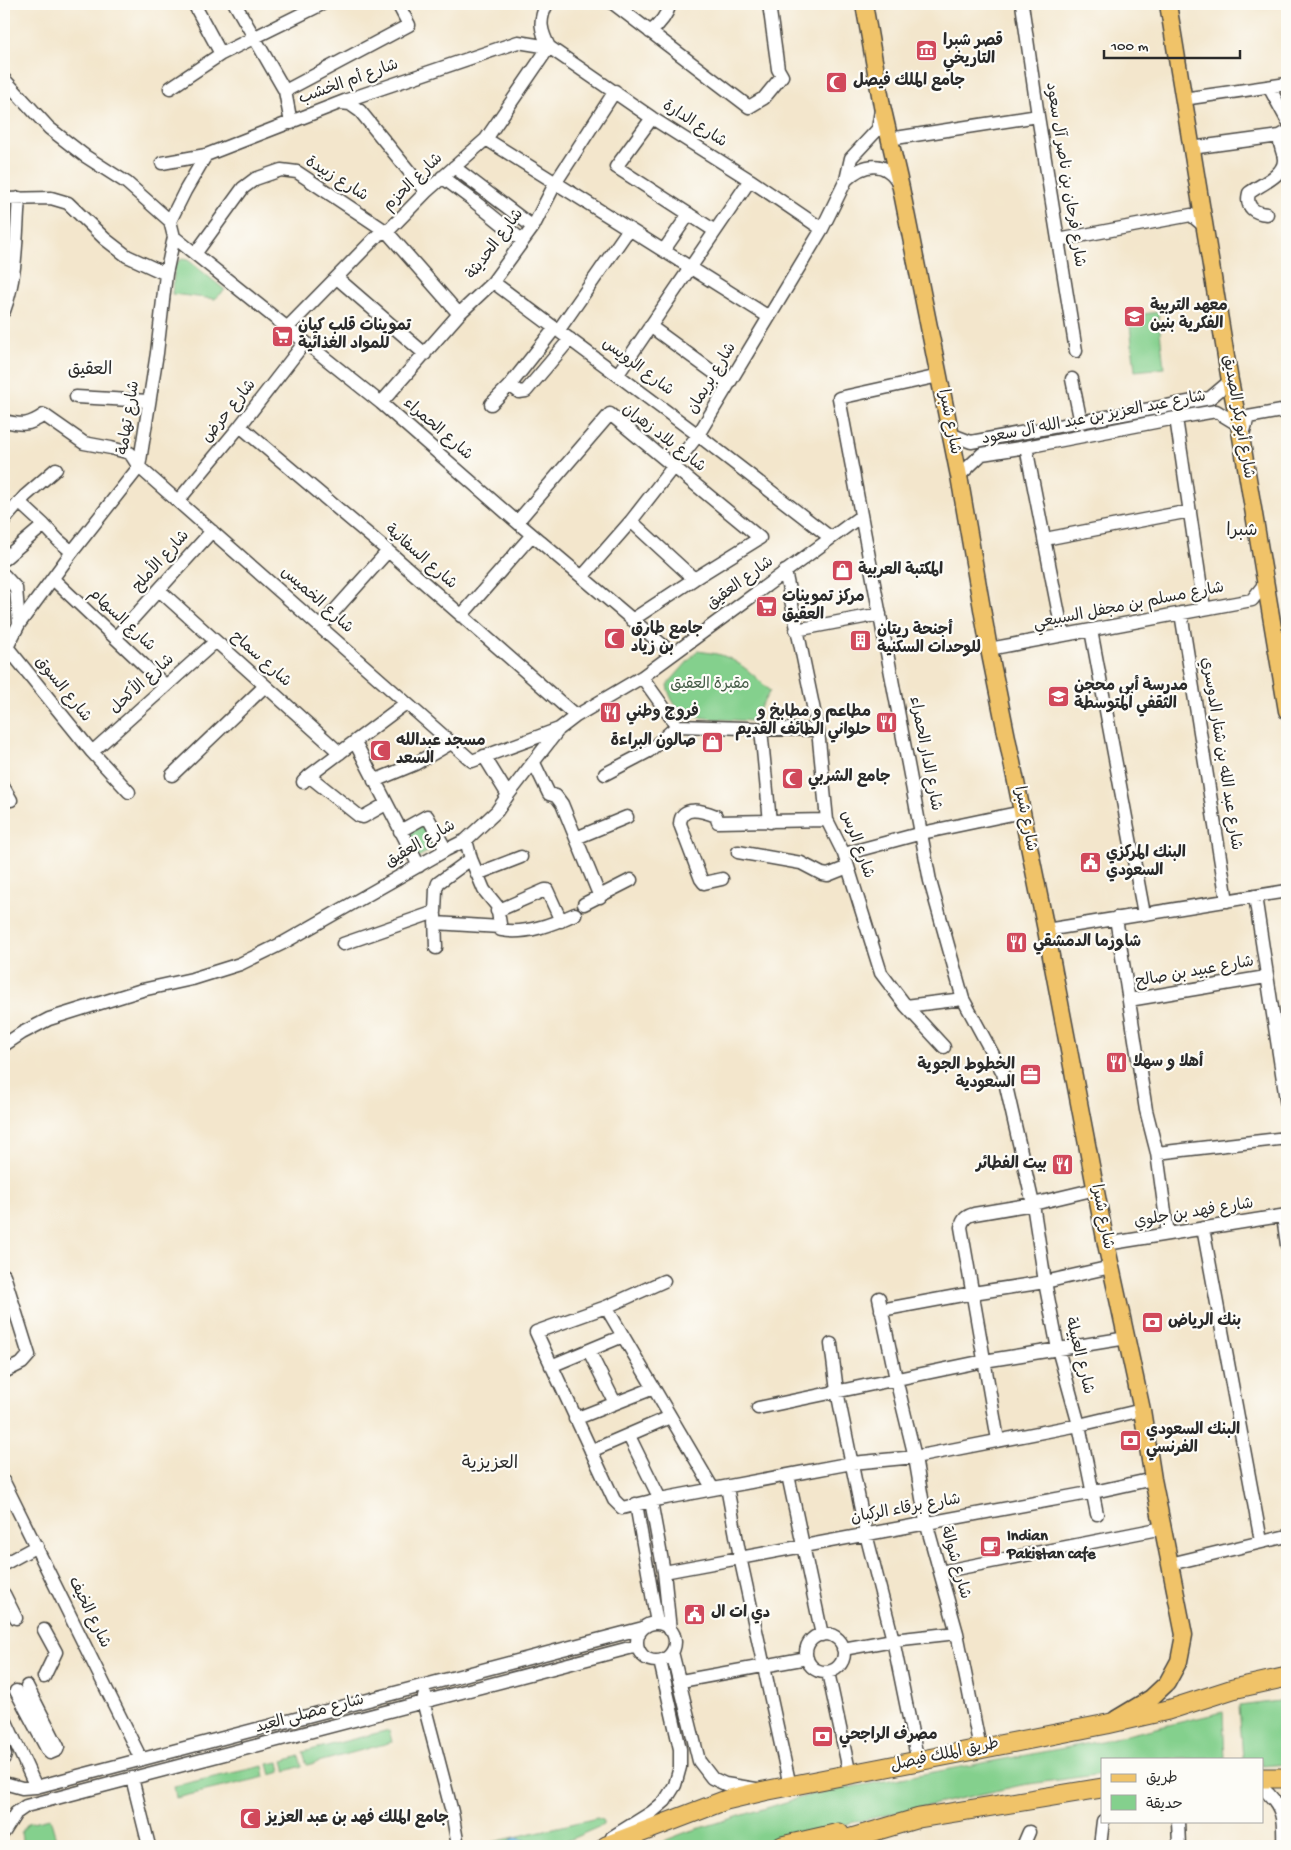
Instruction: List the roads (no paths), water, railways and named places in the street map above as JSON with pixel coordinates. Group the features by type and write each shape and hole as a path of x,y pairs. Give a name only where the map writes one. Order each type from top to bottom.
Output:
{"highway":[{"name":"طريق الملك فيصل","path":"606,1846 726,1800 1107,1724 1168,1710 1236,1688 1287,1678"},
{"path":"1236,1688 1248,1692 1287,1689"},
{"path":"1264,1778 1287,1778"},
{"path":"782,1846 811,1838 919,1818 1101,1788"},
{"path":"648,1846 654,1839 726,1800"},
{"path":"833,1845 919,1818"}],"main road":[{"name":"شارع شبرا","path":"864,4 882,106 901,188 959,476 989,650 1046,930 1106,1244 1142,1410 1153,1479 1184,1635 1179,1662 1167,1683 1151,1698 1107,1724"},
{"name":"شارع أبو بكر الصديق","path":"1168,4 1287,712"},
{"path":"1264,1773 1287,1769"}],"street":[{"path":"194,4 221,54"},
{"path":"235,4 286,91 291,123"},
{"path":"170,88 221,54 322,4"},
{"path":"286,91 409,25 398,4"},
{"path":"547,4 542,14 542,32 549,47"},
{"path":"614,4 749,107 764,98 782,76 778,69 769,4"},
{"path":"650,32 658,25 670,4"},
{"name":"شارع فرحان بن ناصر آل سعود","path":"1022,4 1076,351"},
{"name":"شارع أم الخشب","path":"162,163 206,155 340,103 518,42 549,47"},
{"name":"شارع الدارة","path":"549,47 652,118 750,180 822,229"},
{"name":"شارع الحزم","path":"286,328 379,234 387,232 426,192 486,139 549,47"},
{"path":"4,78 49,128 85,156 127,183 170,222 206,155"},
{"path":"1183,99 1287,84"},
{"path":"1268,87 1287,120"},
{"name":"شارع الحديثة","path":"381,403 426,354 459,314 493,282 533,227 556,182 615,91"},
{"path":"340,103 350,104 360,111 426,192"},
{"name":"شارع بريمان","path":"582,577 631,521 698,435 822,229 846,180 851,158 878,129 882,106"},
{"path":"889,138 1038,116"},
{"path":"652,118 616,167 715,231"},
{"path":"1191,148 1284,134"},
{"path":"1267,214 1257,213 1253,210 1248,198 1249,193 1276,175 1281,168 1284,161 1279,142 1284,134"},
{"path":"486,139 691,266 769,317"},
{"path":"846,180 856,170 870,165 884,168 895,176 901,188"},
{"path":"454,167 533,227"},
{"name":"شارع زبيدة","path":"195,254 243,188 255,179 281,170 297,172 387,232 459,314"},
{"path":"442,177 523,241"},
{"path":"618,374 750,180"},
{"path":"4,311 9,299 13,278 19,198"},
{"path":"4,199 51,198 68,203 104,239 127,256 166,274"},
{"path":"664,250 689,214"},
{"path":"1058,240 1191,215 1204,226"},
{"name":"شارع تهامة","path":"5,650 19,624 139,466 157,353 166,274 174,237 170,222"},
{"path":"492,404 557,330 630,229"},
{"name":"شارع الحمراء","path":"174,237 381,403 532,535 673,654"},
{"path":"337,278 426,354"},
{"name":"شارع الرويس","path":"493,282 618,374 831,538"},
{"path":"650,326 728,383"},
{"path":"510,385 520,392 526,390 570,339"},
{"name":"شارع حرض","path":"178,501 306,342"},
{"name":"شارع الدار الحمراء","path":"939,376 839,398 930,881 963,998 1004,1073 1033,1204"},
{"path":"1072,379 1081,423"},
{"name":"شارع عبد العزيز بن عبد الله آل سعود","path":"950,434 971,442 1081,423 1210,398 1230,380"},
{"path":"76,397 149,401"},
{"path":"1240,433 1248,416 1287,410"},
{"name":"شارع عبد العزيز بن عبد الله آل سعود","path":"959,476 982,454 1216,411 1240,433"},
{"name":"شارع بلاد زهران","path":"517,522 610,414 760,538 694,579"},
{"name":"شارع الخميس","path":"4,421 16,424 32,423 44,416 84,443 130,453 139,466 451,743 478,758 508,795"},
{"path":"1176,418 1204,608"},
{"name":"شارع السفانية","path":"240,426 388,551 576,716"},
{"path":"1026,447 1063,635"},
{"path":"4,520 19,502 56,469"},
{"path":"19,502 72,552"},
{"path":"1045,539 1190,511"},
{"name":"شارع العقيق","path":"4,1045 22,1033 49,1020 142,990 192,979 240,964 284,943 466,840 497,811 559,729 576,716 642,677 861,516"},
{"path":"631,521 694,579 632,620"},
{"path":"4,559 44,525"},
{"name":"شارع الأملح","path":"116,637 212,531"},
{"path":"461,616 532,535"},
{"path":"320,627 388,551"},
{"name":"شارع الرس","path":"785,571 818,730 828,820 846,861 881,973 906,1006 944,1047"},
{"path":"4,575 16,588 19,624"},
{"name":"شارع السهام","path":"53,579 166,686"},
{"name":"شارع مسلم بن مجفل السبيعي","path":"989,650 1252,600 1266,582"},
{"name":"شارع سماح","path":"159,590 340,753"},
{"name":"شارع عبد الله بن شتار الدوسري","path":"1182,613 1227,901"},
{"path":"796,630 880,614"},
{"path":"1091,630 1144,914"},
{"name":"شارع الأكحل","path":"92,752 215,642"},
{"name":"شارع السوق","path":"5,650 92,752 129,792"},
{"path":"642,677 677,726"},
{"path":"172,775 265,686"},
{"path":"386,804 363,817 359,816 306,779 406,703"},
{"path":"605,774 648,751 677,726 818,730"},
{"path":"478,758 559,729"},
{"path":"761,729 770,822"},
{"path":"355,742 419,866"},
{"path":"374,780 415,764 451,743"},
{"path":"534,763 549,794 556,796 562,804 600,897"},
{"path":"4,788 11,800"},
{"path":"722,879 704,883 701,879 680,824 681,818 685,813 699,810 716,816 718,822 828,820"},
{"path":"738,852 801,863 822,874 828,874 846,861 922,833 1022,812"},
{"path":"400,831 426,816 446,850"},
{"path":"576,838 627,817"},
{"path":"466,840 477,874 487,895 495,903 500,927 503,931 530,930 561,921 575,914"},
{"path":"477,874 521,857"},
{"path":"436,948 435,917 438,883 471,859"},
{"path":"584,904 631,880"},
{"path":"497,911 545,890 549,892 561,921"},
{"path":"1046,930 1287,891"},
{"path":"1255,896 1287,1106"},
{"path":"343,944 435,917 500,927"},
{"path":"1116,918 1146,1110 1157,1153 1168,1234"},
{"name":"شارع عبيد بن صالح","path":"1129,1000 1266,977"},
{"path":"906,1006 963,998"},
{"path":"1157,1153 1287,1138"},
{"path":"998,1440 961,1226 963,1220 974,1214 1033,1204 1096,1189"},
{"name":"شارع العبيلة","path":"1033,1204 1058,1350 1079,1425 1097,1514"},
{"path":"1285,1216 1287,1245"},
{"name":"شارع فهد بن جلوي","path":"1106,1244 1285,1216"},
{"path":"1202,1228 1261,1541"},
{"path":"973,1293 1045,1282 1111,1267"},
{"path":"4,1275 28,1355 22,1364 4,1372"},
{"path":"664,1281 606,1307 536,1332 614,1500 622,1508 655,1500 852,1463 915,1457 1079,1425 1142,1410"},
{"name":"شارع شوالة","path":"973,1293 880,1304 915,1457 926,1522 957,1633 980,1748"},
{"path":"606,1307 713,1489"},
{"path":"551,1366 623,1336"},
{"path":"758,1408 984,1361 1126,1338"},
{"path":"831,1344 838,1391 866,1534 893,1640 918,1762"},
{"path":"589,1350 615,1403"},
{"path":"575,1419 654,1388"},
{"path":"591,1451 630,1436 670,1417"},
{"path":"630,1436 655,1500 670,1630 675,1641 672,1652 660,1661 648,1660 639,1652 637,1646 638,1636 643,1628 657,1624 670,1630"},
{"path":"788,1475 822,1634"},
{"name":"شارع برقاء الركبان","path":"664,1572 1094,1492 1153,1479"},
{"name":"شارع الخيف","path":"4,1482 141,1760"},
{"path":"727,1487 740,1557 765,1664 790,1786"},
{"path":"636,1504 657,1624"},
{"path":"940,1572 1163,1528"},
{"path":"1170,1564 1287,1536"},
{"path":"4,1564 37,1546"},
{"path":"4,1594 16,1618"},
{"name":"شارع مصلى العيد","path":"4,1783 22,1788 36,1787 643,1628"},
{"path":"44,1630 56,1652 44,1677"},
{"path":"843,1649 893,1640 957,1633"},
{"path":"822,1634 834,1636 839,1640 843,1649 841,1662 838,1667 828,1672 812,1667 806,1658 811,1640 822,1634"},
{"name":"شارع مصلى العيد","path":"4,1832 16,1813 26,1806 637,1646"},
{"path":"672,1652 696,1752 705,1771 712,1778 725,1784 764,1791"},
{"path":"680,1681 806,1658"},
{"path":"598,1846 652,1812 665,1801 675,1785 680,1767 680,1748 660,1661"},
{"path":"828,1672 850,1775"},
{"path":"427,1685 423,1701 441,1765 458,1846"},
{"path":"4,1717 36,1787"},
{"path":"4,1752 4,1758"},
{"path":"132,1778 149,1846"},
{"path":"54,1782 47,1786 44,1794 48,1798 56,1798"},
{"path":"1264,1790 1277,1805 1284,1820 1283,1846"},
{"path":"1100,1846 1103,1822"},
{"path":"1178,1822 1178,1846"},
{"path":"1023,1846 1029,1832"}],"water":[{"path":"515,1837 525,1840 527,1846 507,1846 510,1840"}],"place":[{"name":"قصر شبرا التاريخي","path":"927,51"},
{"name":"جامع الملك فيصل","path":"837,82"},
{"name":"معهد التربية الفكرية بنين","path":"1134,316"},
{"name":"تموينات قلب كيان للمواد الغذائية","path":"282,336"},
{"name":"المكتبة العربية","path":"842,571"},
{"name":"مركز تموينات العقيق","path":"766,607"},
{"name":"جامع طارق بن زياد","path":"615,639"},
{"name":"أجنحة ريتان للوحدات السكنية","path":"861,640"},
{"name":"مدرسة أبي محجن الثقفي المتوسطة","path":"1058,696"},
{"name":"فروج وطني","path":"610,713"},
{"name":"مطاعم و مطابخ و حلواني الطائف القديم","path":"887,722"},
{"name":"صالون البراءة","path":"712,742"},
{"name":"مسجد عبدالله السعد","path":"380,751"},
{"name":"جامع الشربي","path":"792,778"},
{"name":"البنك المركزي السعودي","path":"1090,863"},
{"name":"شاورما الدمشقي","path":"1017,943"},
{"name":"أهلا و سهلا","path":"1117,1063"},
{"name":"الخطوط الجوية السعودية","path":"1031,1075"},
{"name":"بيت الفطائر","path":"1063,1165"},
{"name":"بنك الرياض","path":"1152,1322"},
{"name":"البنك السعودي الفرنسي","path":"1130,1440"},
{"name":"Indian Pakistan cafe","path":"991,1546"},
{"name":"دي ات ال","path":"695,1614"},
{"name":"مصرف الراجحي","path":"823,1736"},
{"name":"جامع الملك فهد بن عبد العزيز","path":"250,1819"}],"district":[{"name":"العقيق","path":"90,370"},
{"name":"شبرا","path":"1242,531"},
{"name":"العزيزية","path":"490,1464"}],"park label":[{"name":"مقبرة العقيق","path":"710,685"}]}
